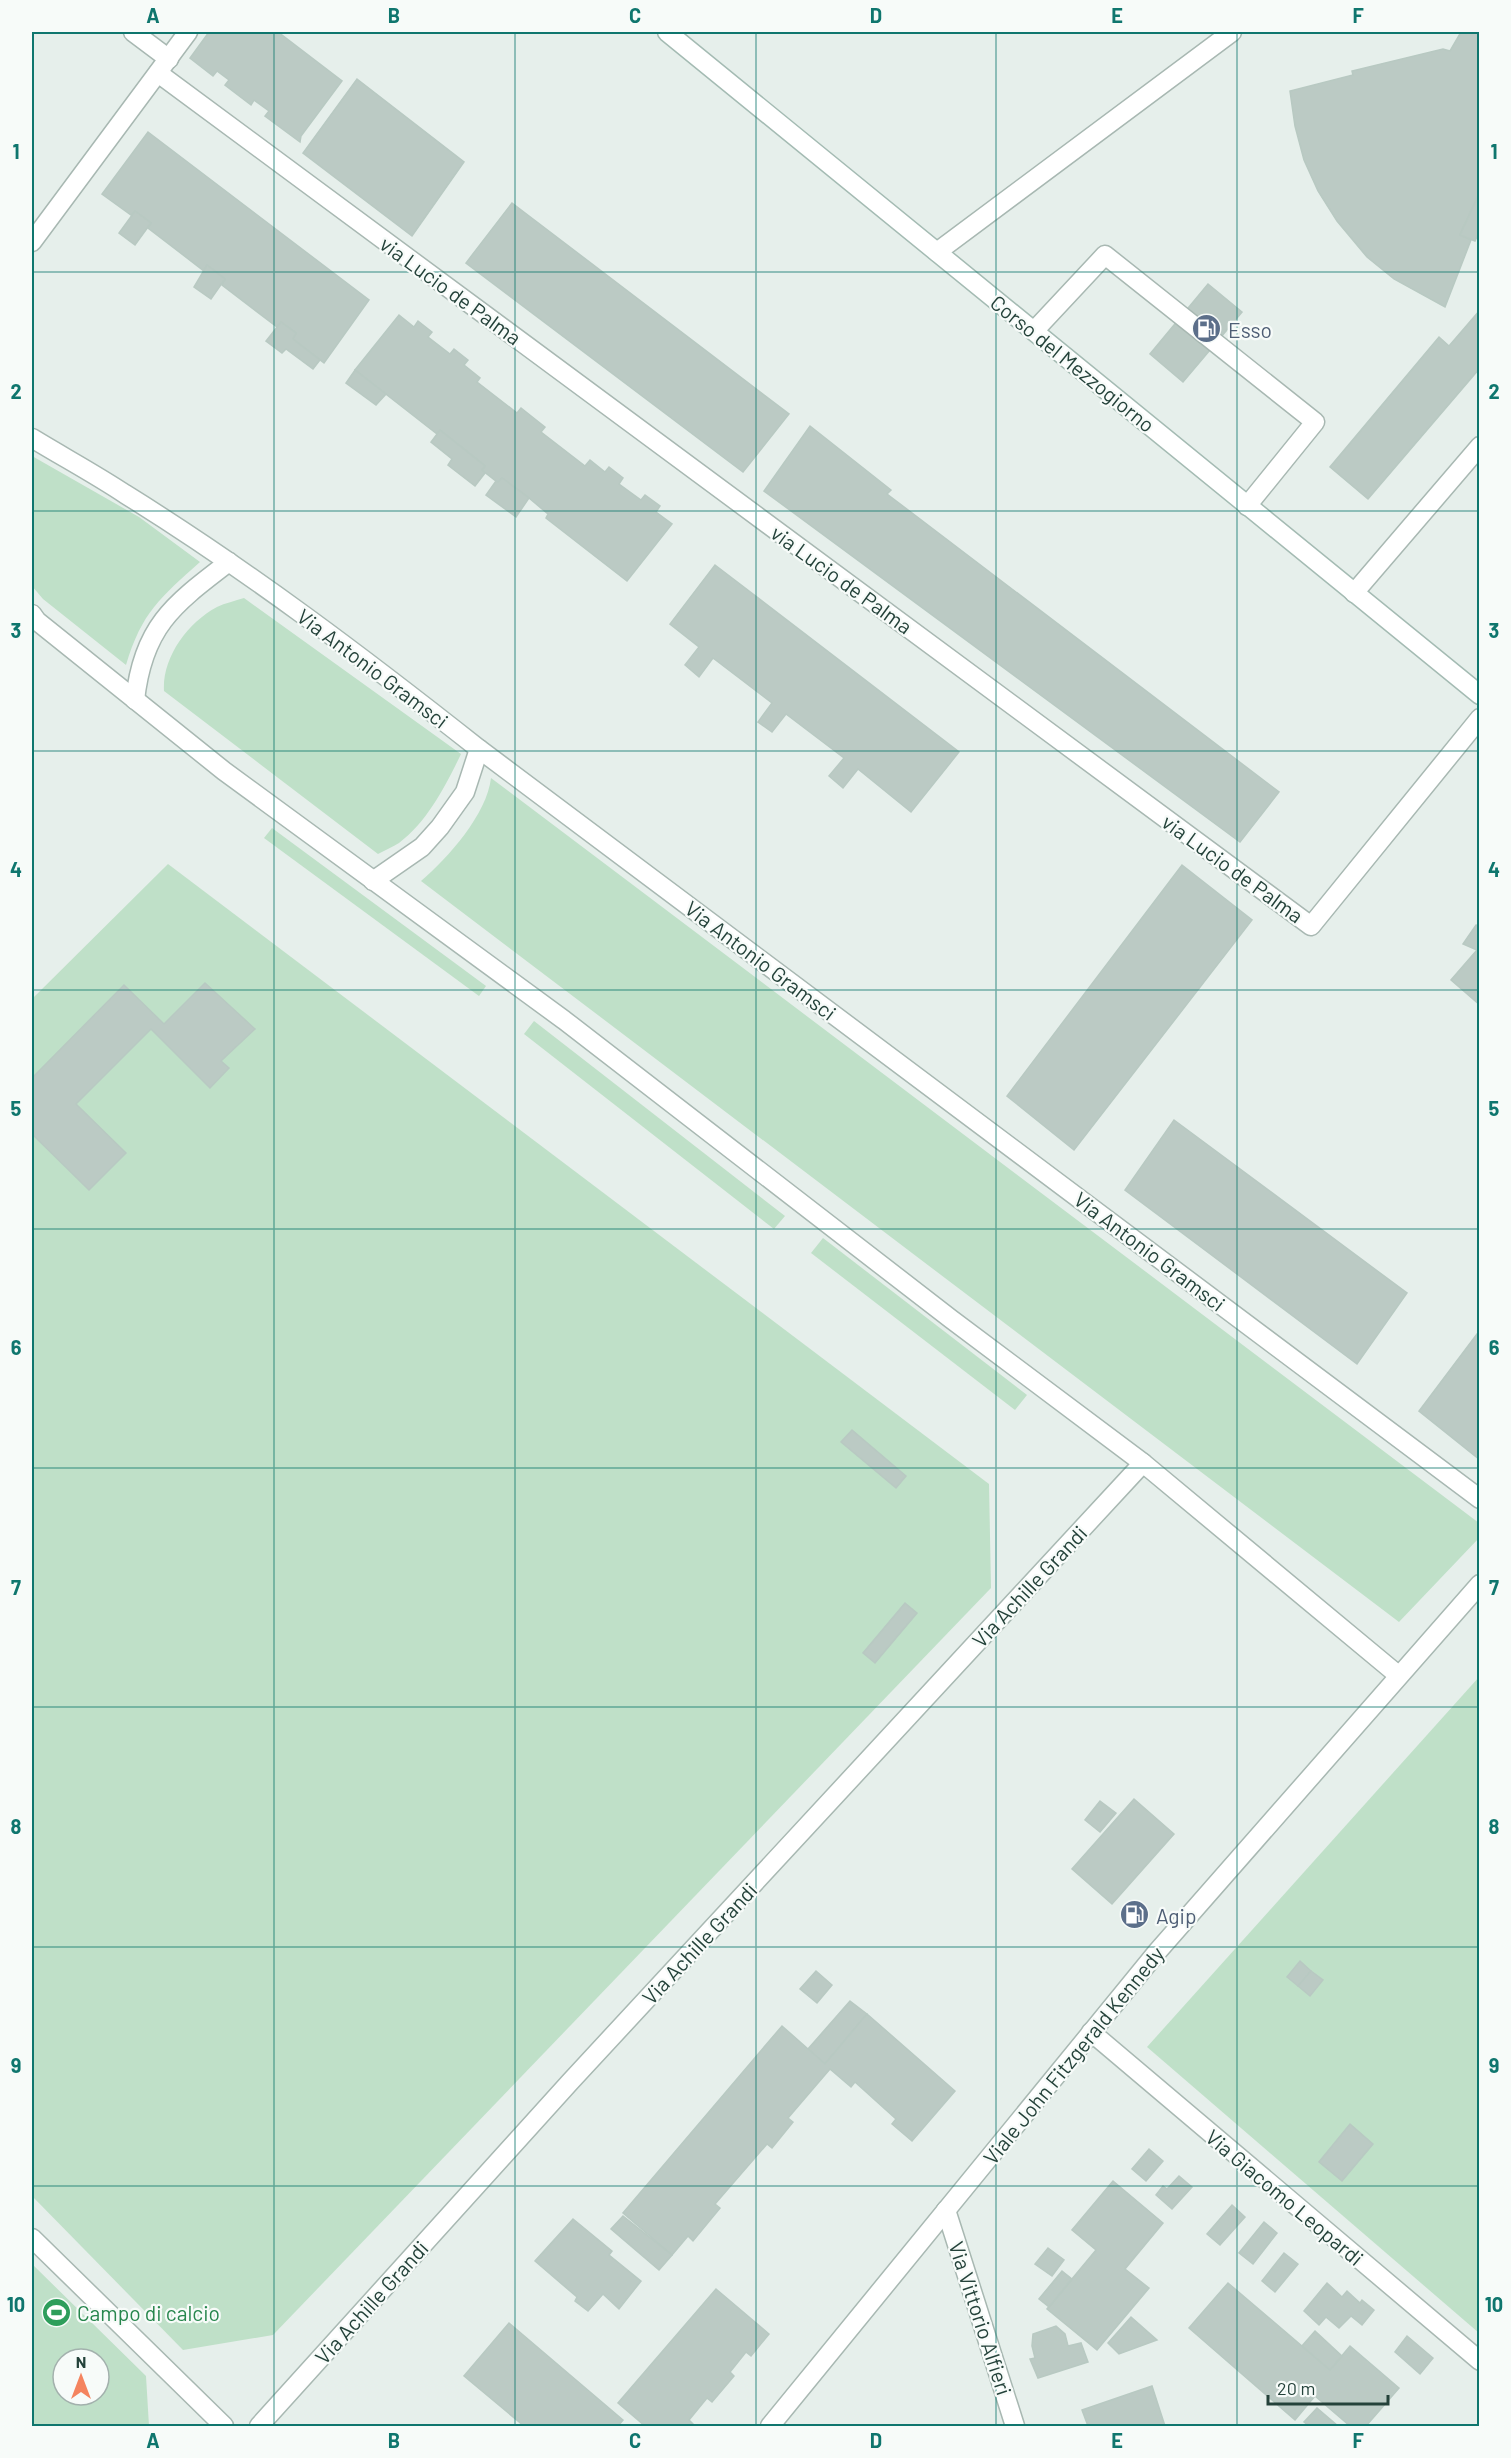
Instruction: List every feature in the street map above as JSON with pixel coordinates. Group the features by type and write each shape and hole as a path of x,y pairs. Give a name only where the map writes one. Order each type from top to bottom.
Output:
{"street":[{"path":"133,32 163,66"},
{"path":"32,242 188,32"},
{"name":"Corso del Mezzogiorno","path":"667,32 1479,695"},
{"path":"938,252 1232,32"},
{"name":"via Lucio de Palma","path":"163,66 1311,926 1479,718"},
{"path":"1034,331 1105,255 1315,422 1247,506"},
{"name":"Via Antonio Gramsci","path":"32,438 126,494 229,562 373,665 479,749 1479,1499"},
{"path":"1354,593 1479,446"},
{"path":"135,700 138,670 153,635 178,601 229,562"},
{"path":"32,614 37,621 224,771 564,1020 951,1319 1143,1463 1398,1675"},
{"path":"373,881 422,847 440,827 465,792 479,749"},
{"name":"Via Achille Grandi","path":"259,2427 570,2082 1143,1463"},
{"name":"Viale John Fitzgerald Kennedy","path":"770,2427 1157,1952 1479,1584"},
{"name":"Via Giacomo Leopardi","path":"1091,2032 1479,2361"},
{"name":"Via Vittorio Alfieri","path":"946,2210 1015,2427"},
{"path":"32,2238 224,2427"}],"green space":[{"path":"32,456 139,517 200,562 154,607 139,632 126,665 43,599 32,586"},
{"path":"244,598 461,754 427,813 399,843 378,854 164,691 167,666 178,643 187,632 196,622 217,607"},
{"path":"491,778 1479,1523 1479,1538 1399,1622 421,881 465,834 482,806"},
{"path":"272,828 486,986 479,996 264,838"},
{"path":"168,864 989,1484 991,1588 273,2335 183,2350 32,2196 32,999"},
{"path":"534,1021 785,1216 774,1229 524,1034"},
{"path":"823,1238 1027,1395 1015,1410 811,1253"},
{"path":"1479,1677 1479,2333 1147,2047"},
{"name":"Campo di calcio","path":"32,2264 146,2376 149,2426 32,2426"}],"building":[{"path":"209,32 278,32 342,81 301,136 300,142 265,116 269,111 254,100 251,105 225,85 229,80 217,71 213,76 190,58"},
{"path":"1461,32 1480,32 1480,192 1460,235 1471,240 1445,307 1394,279 1367,257 1337,221 1318,191 1304,160 1295,126 1290,91 1353,75 1352,71 1443,49 1450,51"},
{"path":"357,79 464,162 412,236 303,153"},
{"path":"148,132 369,300 324,363 293,339 296,333 281,322 277,327 222,285 225,279 207,265 204,271 148,228 151,223 135,211 131,215 102,194"},
{"path":"1480,192 1480,230 1475,241 1460,235"},
{"path":"512,203 789,414 743,472 466,263"},
{"path":"135,211 151,223 135,245 119,233"},
{"path":"207,265 225,279 211,299 194,287"},
{"path":"1208,284 1242,312 1183,382 1150,354"},
{"path":"1480,310 1480,368 1368,499 1330,467 1439,337 1449,346"},
{"path":"399,315 414,327 418,321 432,332 428,337 450,354 454,349 468,360 464,365 480,378 477,382 517,413 521,408 545,427 541,432 585,466 590,460 605,472 609,467 623,478 619,484 641,500 645,495 660,506 656,512 672,524 627,581 546,518 548,514 529,498 502,478 496,481 482,470 485,466 440,430 437,434 355,370"},
{"path":"281,322 296,333 293,339 320,360 313,369 286,349 282,353 266,341"},
{"path":"355,370 386,394 376,405 346,383"},
{"path":"810,426 891,490 887,494 1279,792 1240,842 764,491"},
{"path":"440,430 485,466 482,470 485,473 475,486 448,465 452,459 431,442"},
{"path":"502,478 529,498 516,517 486,495 496,481"},
{"path":"715,565 959,752 911,812 858,769 843,788 829,776 844,758 786,714 772,732 758,722 772,703 713,658 699,677 685,665 699,647 670,624"},
{"path":"1182,865 1252,920 1074,1150 1007,1096"},
{"path":"1476,925 1480,926 1480,1005 1451,980 1477,950 1463,944"},
{"path":"205,983 255,1029 221,1061 229,1068 210,1088 151,1029 76,1104 126,1153 89,1190 32,1134 32,1078 124,985 164,1024"},
{"path":"1174,1120 1407,1293 1357,1364 1125,1190"},
{"path":"1480,1330 1480,1460 1419,1411"},
{"path":"852,1430 906,1476 896,1488 841,1442"},
{"path":"905,1603 917,1613 875,1663 863,1653"},
{"path":"1134,1799 1174,1834 1112,1904 1072,1869"},
{"path":"1100,1801 1116,1813 1100,1832 1085,1820"},
{"path":"1300,1961 1311,1971 1298,1986 1287,1977"},
{"path":"816,1971 832,1985 817,2003 800,1989"},
{"path":"1311,1971 1323,1980 1310,1996 1298,1986"},
{"path":"850,2001 867,2014 825,2064 808,2049"},
{"path":"867,2014 955,2091 912,2141 892,2124 896,2119 855,2082 851,2087 830,2069 788,2118 793,2122 772,2148 767,2144 715,2204 720,2208 693,2241 688,2236 672,2255 623,2213 782,2026 825,2064"},
{"path":"1350,2124 1373,2144 1342,2181 1319,2162"},
{"path":"1149,2149 1163,2161 1146,2181 1132,2169"},
{"path":"1179,2176 1192,2187 1172,2209 1156,2195 1163,2186 1167,2189"},
{"path":"1113,2181 1163,2223 1125,2269 1149,2288 1097,2350 1047,2309 1096,2250 1072,2230"},
{"path":"1232,2205 1245,2217 1220,2245 1207,2234"},
{"path":"623,2216 672,2255 659,2270 611,2229"},
{"path":"573,2219 612,2251 609,2255 641,2281 619,2309 603,2294 588,2311 575,2301 577,2297 535,2261"},
{"path":"1264,2222 1277,2233 1253,2264 1239,2253"},
{"path":"1048,2248 1064,2260 1052,2276 1035,2264"},
{"path":"1284,2253 1298,2264 1275,2292 1262,2281"},
{"path":"1062,2271 1072,2279 1049,2307 1039,2299"},
{"path":"1228,2283 1330,2370 1350,2346 1399,2388 1366,2426 1350,2426 1315,2396 1295,2420 1189,2328"},
{"path":"1327,2283 1342,2297 1347,2291 1360,2303 1362,2300 1374,2310 1362,2325 1351,2316 1339,2328 1326,2317 1319,2325 1304,2311"},
{"path":"716,2289 769,2334 751,2356 746,2352 730,2372 734,2376 712,2402 707,2398 689,2420 693,2424 691,2426 645,2426 618,2403"},
{"path":"1131,2317 1157,2340 1119,2354 1108,2343"},
{"path":"509,2323 623,2420 618,2426 524,2426 464,2376"},
{"path":"1056,2326 1065,2334 1068,2346 1081,2343 1088,2362 1038,2378 1030,2359 1035,2358 1032,2346 1033,2334"},
{"path":"1315,2331 1342,2356 1330,2370 1302,2346"},
{"path":"1407,2336 1433,2358 1420,2374 1395,2352"},
{"path":"1152,2386 1165,2426 1088,2426 1082,2410"},
{"path":"1317,2408 1338,2426 1309,2426 1304,2422"}],"place":[{"name":"Esso","path":"1207,329"},
{"name":"Agip","path":"1135,1915"},
{"name":"Campo di calcio","path":"56,2312"}]}
